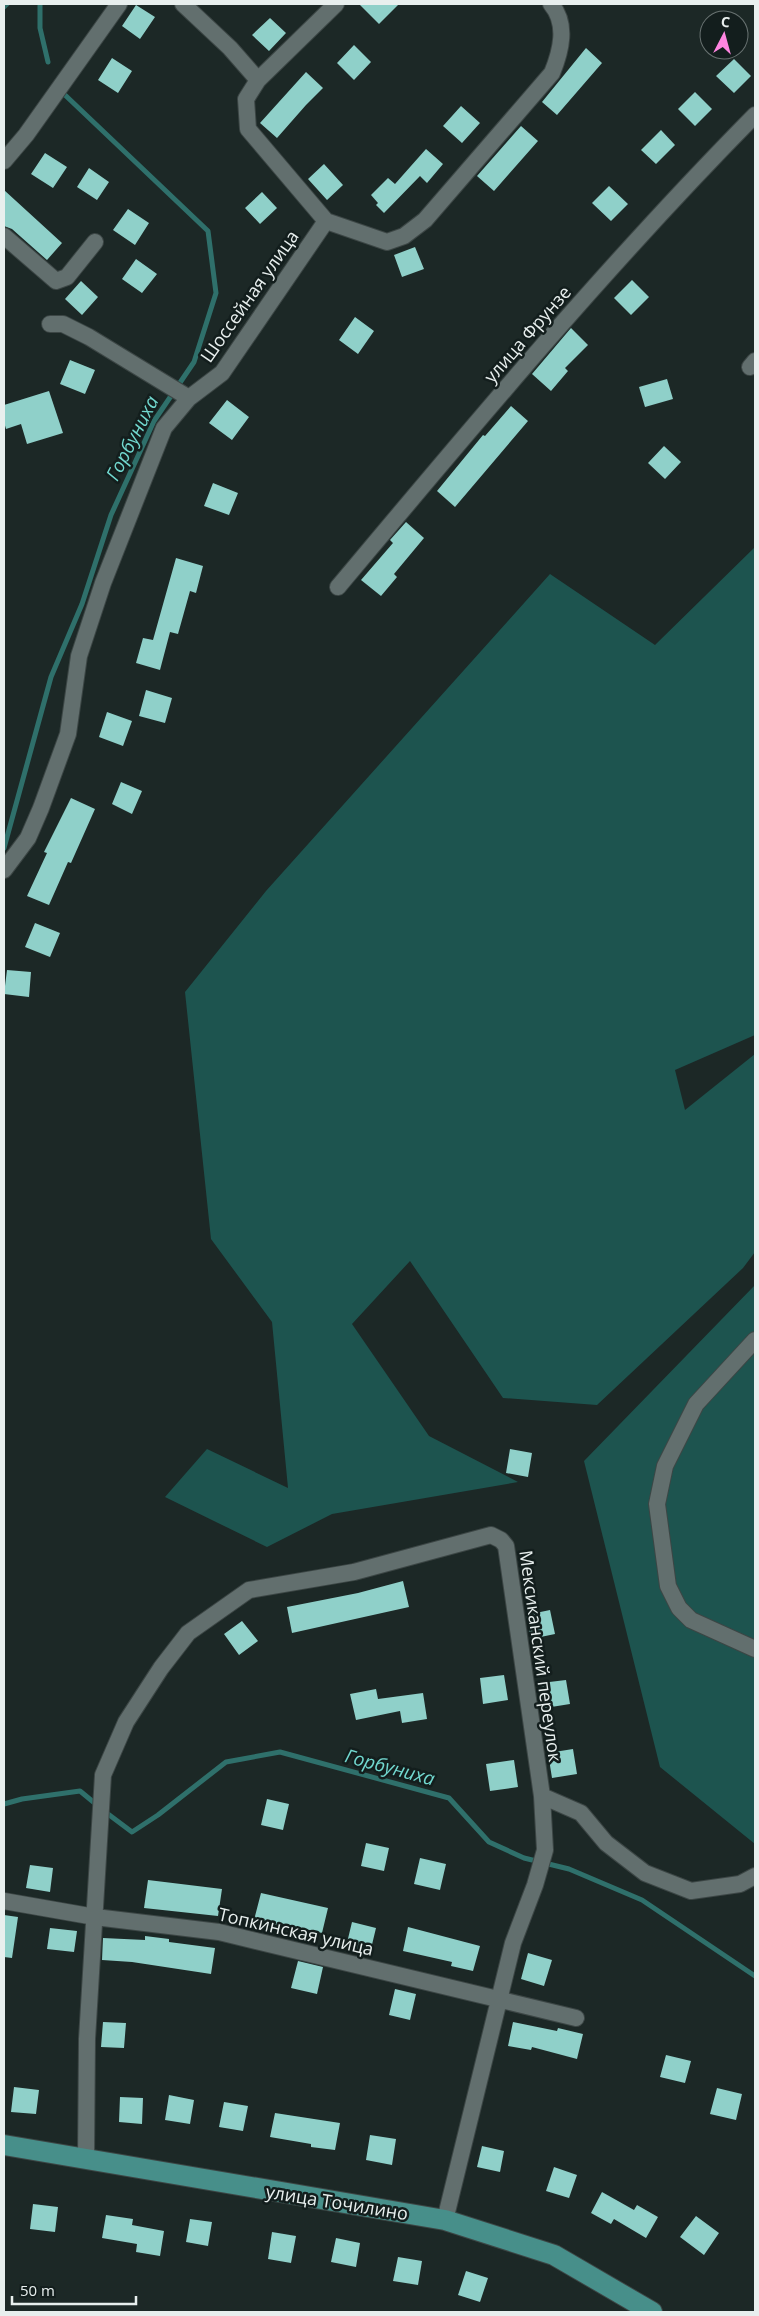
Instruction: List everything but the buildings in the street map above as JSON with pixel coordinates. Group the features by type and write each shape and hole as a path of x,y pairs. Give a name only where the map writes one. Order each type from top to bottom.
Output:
{"main road":[{"name":"улица Точилино","path":"4,2145 444,2220 554,2255 652,2312"}],"street":[{"path":"4,161 26,135 119,4"},
{"path":"183,4 230,48 258,80"},
{"path":"336,4 258,80 246,99 248,129 326,221 386,242 404,236 424,220 552,73 560,53 562,34 557,11 551,4"},
{"name":"улица Фрунзе","path":"338,587 551,334 693,178 755,115"},
{"name":"Шоссейная улица","path":"4,870 28,838 42,808 68,734 79,656 103,583 164,428 189,398 222,373 326,221"},
{"path":"4,236 56,282 67,276 95,242"},
{"path":"50,324 63,324 89,337 189,398"},
{"path":"755,1340 696,1404 665,1466 657,1504 668,1586 678,1608 691,1620 755,1649"},
{"name":"Мексиканский переулок","path":"95,1917 103,1775 126,1722 161,1668 188,1633 249,1590 354,1572 491,1535 501,1540 506,1546 542,1796 545,1850 535,1885 513,1943 444,2220"},
{"path":"542,1796 581,1813 606,1843 645,1873 691,1891 740,1884 755,1876"},
{"name":"Топкинская улица","path":"4,1902 95,1917 220,1932 576,2018"},
{"path":"86,2160 87,2039 95,1917"}],"shaded area":[{"path":"755,547 755,1035 675,1070 685,1110 755,1054 755,1252 743,1268 597,1405 503,1398 410,1261 352,1324 429,1436 518,1482 332,1514 267,1547 165,1497 207,1449 288,1488 272,1322 211,1239 185,992 266,891 550,574 655,645"},
{"path":"755,1285 755,1844 660,1767 584,1461"}],"waterway":[{"name":"Горбуниха","path":"4,7 7,4"},
{"name":"Горбуниха","path":"40,4 40,28 48,62"},
{"name":"Горбуниха","path":"4,848 51,677 82,604 111,515 154,421 194,362 216,293 208,231 65,95"},
{"name":"Горбуниха","path":"104,1811 132,1832 158,1815 226,1762 280,1752 449,1798 489,1842 524,1858 569,1869 642,1900 755,1976"},
{"name":"Горбуниха","path":"4,1804 22,1799 80,1791 97,1805"}]}
